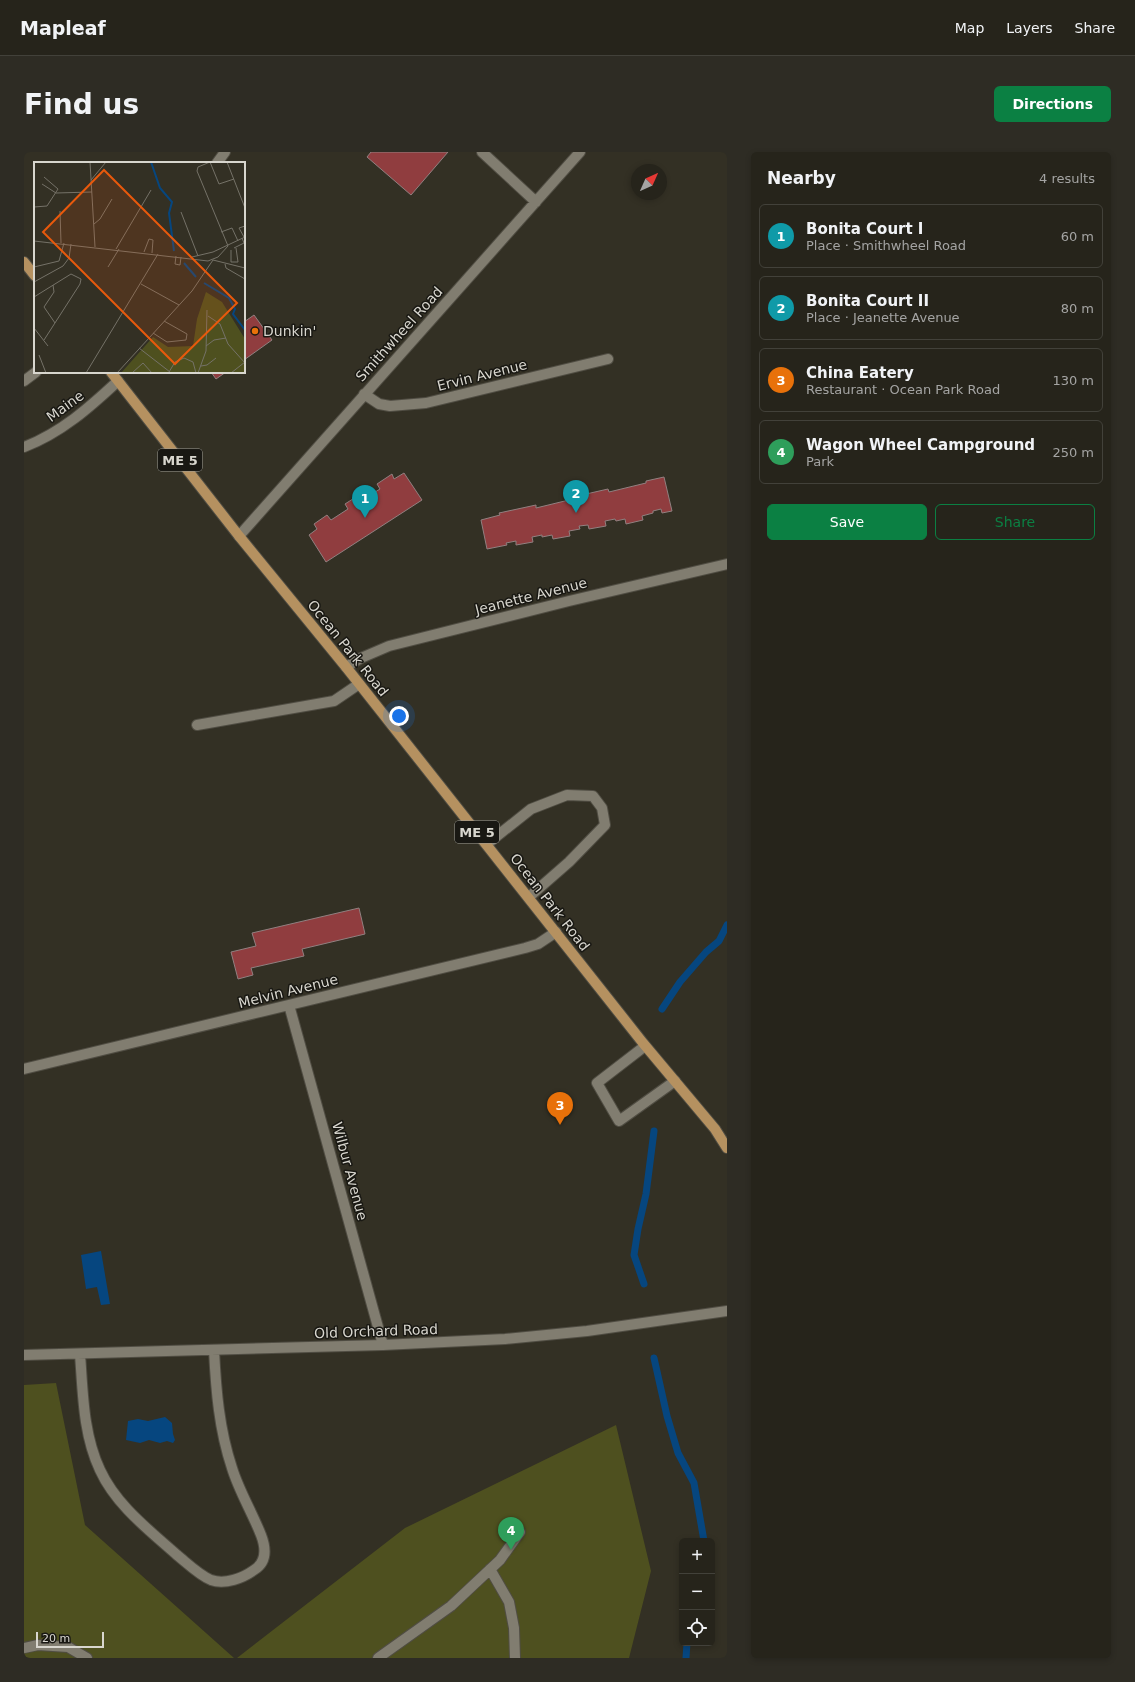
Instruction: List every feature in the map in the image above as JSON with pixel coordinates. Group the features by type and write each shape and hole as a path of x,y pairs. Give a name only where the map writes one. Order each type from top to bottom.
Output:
{"main road":[{"path":"24,262 34,275"},
{"name":"Ocean Park Road","path":"112,373 239,536 346,667 529,897 645,1046 715,1129"},
{"path":"715,1129 727,1148"},
{"name":"ME 5","path":"715,1129 727,1138"}],"street":[{"path":"217,162 226,152"},
{"path":"482,152 536,202"},
{"name":"Smithwheel Road","path":"239,536 580,152"},
{"name":"Ervin Avenue","path":"364,394 379,404 390,406 426,403 608,359"},
{"path":"24,381 35,373"},
{"name":"Maine","path":"25,444 68,423 90,407 118,381"},
{"name":"Jeanette Avenue","path":"346,667 366,655 389,646 569,601 727,564"},
{"path":"197,725 334,701 359,684"},
{"path":"487,844 531,809 566,796 593,796 602,808 604,826 569,862 529,897"},
{"name":"Melvin Avenue","path":"24,1069 525,948 538,944 556,932"},
{"name":"Wilbur Avenue","path":"289,1005 384,1345"},
{"path":"645,1046 597,1083 619,1121 675,1081"},
{"name":"Old Orchard Road","path":"24,1355 384,1345 540,1336 636,1325 727,1311"},
{"path":"80,1354 84,1402 91,1448 110,1487 129,1511 184,1561 212,1580 223,1581 245,1576 256,1569 263,1560 265,1552 263,1540 232,1469 223,1438 220,1425 216,1387 214,1350"},
{"path":"378,1658 451,1606 500,1560 520,1532"},
{"path":"490,1569 509,1602 514,1628 515,1658"},
{"path":"24,1648 38,1645 68,1647 87,1658"}],"shaded area":[{"path":"56,1383 85,1525 234,1658 24,1658 24,1385"},
{"path":"616,1425 651,1571 629,1658 237,1658 405,1528"}],"water":[{"path":"101,1251 110,1304 101,1305 97,1287 86,1289 81,1255"},
{"path":"165,1417 172,1423 175,1440 173,1443 167,1441 160,1443 149,1440 140,1443 126,1440 128,1421 138,1419 148,1421"}],"building":[{"path":"371,152 448,152 411,195 367,157"},
{"name":"Dunkin'","path":"254,315 272,340 245,359 245,321"},
{"path":"212,373 225,373 216,379"},
{"path":"404,473 422,500 326,562 309,535 317,529 314,524 327,515 331,520 348,509 345,504 359,495 362,500 380,489 377,484 392,474 394,479"},
{"path":"664,477 672,511 662,513 661,509 642,516 643,520 626,524 625,519 616,521 615,519 605,521 606,526 589,529 588,525 579,526 580,529 569,531 570,536 553,539 552,535 542,537 542,535 532,537 533,542 516,545 516,541 506,543 507,545 487,549 481,520 500,515 499,513 536,505 536,508 573,499 573,497 608,489 609,492"},
{"path":"359,908 365,934 302,949 304,956 251,968 253,975 238,979 231,952 256,946 252,933"}],"waterway":[{"path":"662,1009 680,982 706,952 719,941 727,925"},
{"path":"644,1284 634,1255 646,1194 654,1131"},
{"path":"654,1358 667,1416 678,1453 694,1483 703,1538"},
{"path":"686,1658 687,1646"}],"place":[{"name":"Dunkin'","path":"255,331"},
{"name":"Bonita Court II","path":"576,513"},
{"name":"Bonita Court I","path":"365,518"},
{"name":"China Eatery","path":"560,1125"},
{"name":"Wagon Wheel Campground","path":"511,1550"}]}
